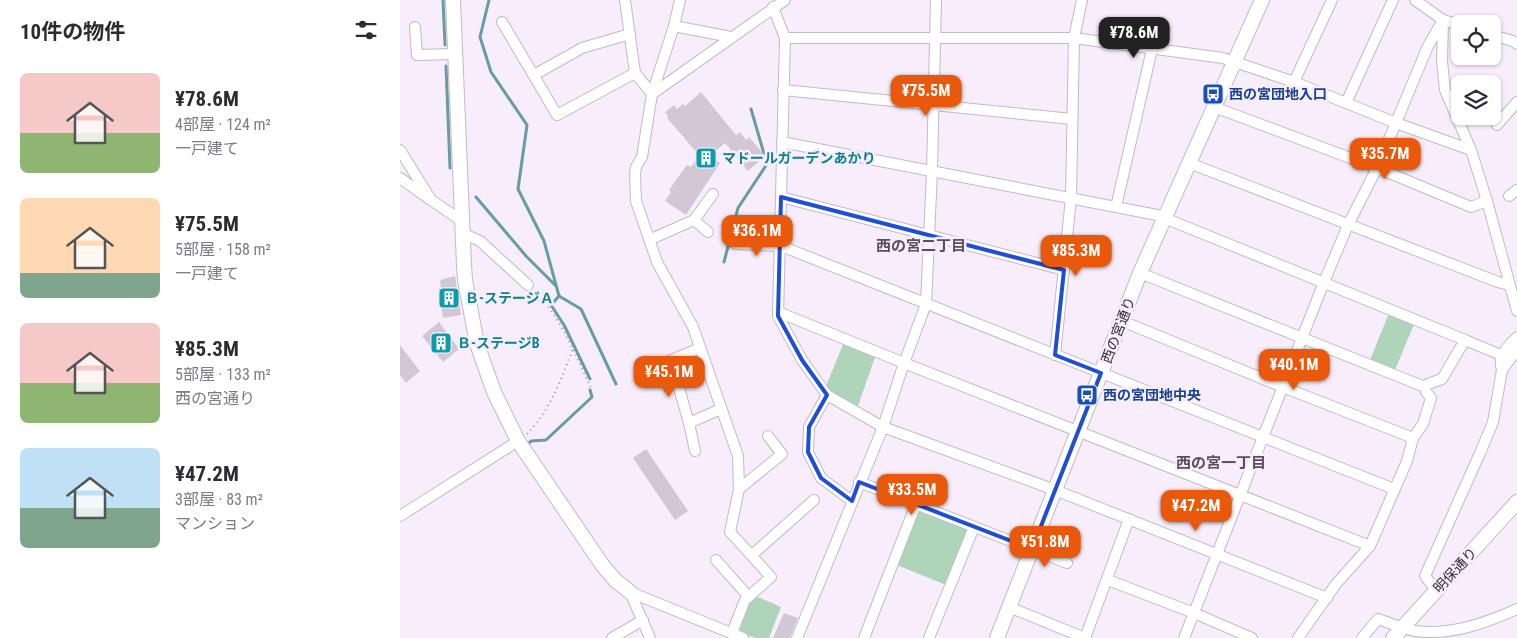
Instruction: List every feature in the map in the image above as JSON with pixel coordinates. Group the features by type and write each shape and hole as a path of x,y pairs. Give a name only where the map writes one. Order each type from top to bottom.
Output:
{"street":[{"path":"453,0 462,227 466,280 478,344 494,392 518,441 603,566 616,581 630,592 743,638"},
{"path":"625,0 635,73 652,94"},
{"path":"680,0 674,26 652,94 642,157 636,167 636,201 657,262 693,327 738,456 739,488 730,532 771,577 745,600 732,633"},
{"path":"652,94 785,0"},
{"path":"797,638 883,427 926,304 932,171 936,0"},
{"path":"1055,354 1071,198 1074,38 1082,0"},
{"name":"西の宮通り","path":"997,638 1140,272 1262,0"},
{"path":"1294,82 1332,0"},
{"path":"1346,103 1393,0"},
{"path":"1415,0 1443,20 1451,22"},
{"path":"773,7 784,38 778,316 802,360 826,395 883,427 1055,490 1327,598"},
{"path":"1184,638 1324,282 1348,225 1377,168 1428,46 1443,20"},
{"path":"1443,20 1442,61 1445,90 1471,150 1517,311"},
{"path":"502,22 557,115 635,73"},
{"path":"674,26 731,37"},
{"path":"415,27 417,55 455,54"},
{"path":"534,75 582,48 630,34"},
{"path":"784,38 1074,38 1223,58 1294,82 1471,150"},
{"path":"1501,38 1517,44"},
{"path":"1116,207 1152,49"},
{"path":"783,90 1072,119"},
{"path":"1501,120 1517,102"},
{"path":"1214,107 1377,168 1471,207 1487,201"},
{"path":"782,142 1157,215 1501,356"},
{"path":"400,150 431,200"},
{"path":"1189,163 1509,285"},
{"path":"400,178 431,200 528,285"},
{"path":"1508,196 1517,190"},
{"path":"649,240 694,220 713,194"},
{"path":"781,197 1064,270"},
{"path":"694,220 708,232"},
{"path":"736,244 780,246 1394,489"},
{"path":"1140,272 1425,387"},
{"path":"778,312 1370,546"},
{"path":"1122,321 1413,438"},
{"path":"1502,370 1500,366 1501,356 1517,337"},
{"path":"1425,387 1442,379 1465,340"},
{"path":"695,451 672,360 700,348"},
{"path":"1436,590 1425,576 1493,422 1502,370 1517,350"},
{"path":"1298,638 1336,584 1370,546 1407,461 1413,438 1423,424 1431,398 1426,392 1425,387"},
{"path":"826,395 809,427 808,452 821,478 852,501"},
{"path":"689,423 721,409"},
{"path":"739,488 782,454 768,436"},
{"path":"400,516 518,441"},
{"path":"859,482 1067,563"},
{"path":"752,555 814,500"},
{"name":"明保通り","path":"1393,638 1517,502"},
{"path":"864,638 916,504"},
{"path":"1009,607 1085,638 1129,519"},
{"path":"929,638 974,527"},
{"path":"716,560 749,597"},
{"path":"1108,580 1194,613 1252,638"},
{"path":"630,592 650,638"},
{"path":"1362,638 1378,619 1415,631 1451,635 1517,609"},
{"path":"612,638 643,620"}],"path":[{"path":"528,285 542,298 555,316 591,388"},
{"path":"518,441 530,432 543,416 573,349"}],"highlighted area":[{"path":"781,197 1064,270 1055,355 1101,373 1032,549 859,482 852,501 821,478 808,452 809,427 827,395 802,360 778,316"}],"green space":[{"path":"1389,313 1415,322 1395,370 1370,360"},
{"path":"844,342 876,354 858,406 831,393 826,386"},
{"path":"923,509 966,528 968,532 946,585 897,565 916,513"},
{"path":"758,597 781,607 769,638 756,638 741,633 740,628 749,603"}],"building":[{"path":"701,92 736,135 740,132 746,140 749,137 765,156 748,171 725,143 713,153 717,157 715,159 720,163 686,215 665,201 671,192 669,190 687,165 691,167 699,155 667,118 668,116 665,112 674,105 677,109 683,104 685,106"},
{"name":"Ｂ‐ステージＡ","path":"455,276 461,315 443,318 439,288 441,288 440,280"},
{"name":"Ｂ‐ステージB","path":"439,322 459,349 443,362 422,336"},
{"path":"400,345 420,371 406,383 400,375"},
{"path":"646,449 688,511 675,520 633,458"},
{"path":"784,613 798,618 790,638 773,638"}],"waterway":[{"path":"443,0 445,45"},
{"path":"489,0 480,37 491,72 527,125 518,189 544,241 559,296 581,309 616,384"},
{"path":"446,66 450,168"},
{"path":"724,262 738,208 767,164 751,109"},
{"path":"476,197 526,256 555,285"},
{"path":"559,296 551,305 564,325 590,379"},
{"path":"529,443 531,441 546,440 592,397 590,390"}],"place":[{"name":"西の宮団地入口","path":"1213,94"},
{"name":"マドールガーデンあかり","path":"706,158"},
{"name":"Ｂ‐ステージＡ","path":"449,298"},
{"name":"Ｂ‐ステージB","path":"441,343"},
{"name":"西の宮団地中央","path":"1087,395"}],"district":[{"name":"西の宮二丁目","path":"921,246"},
{"name":"西の宮一丁目","path":"1221,463"}]}
